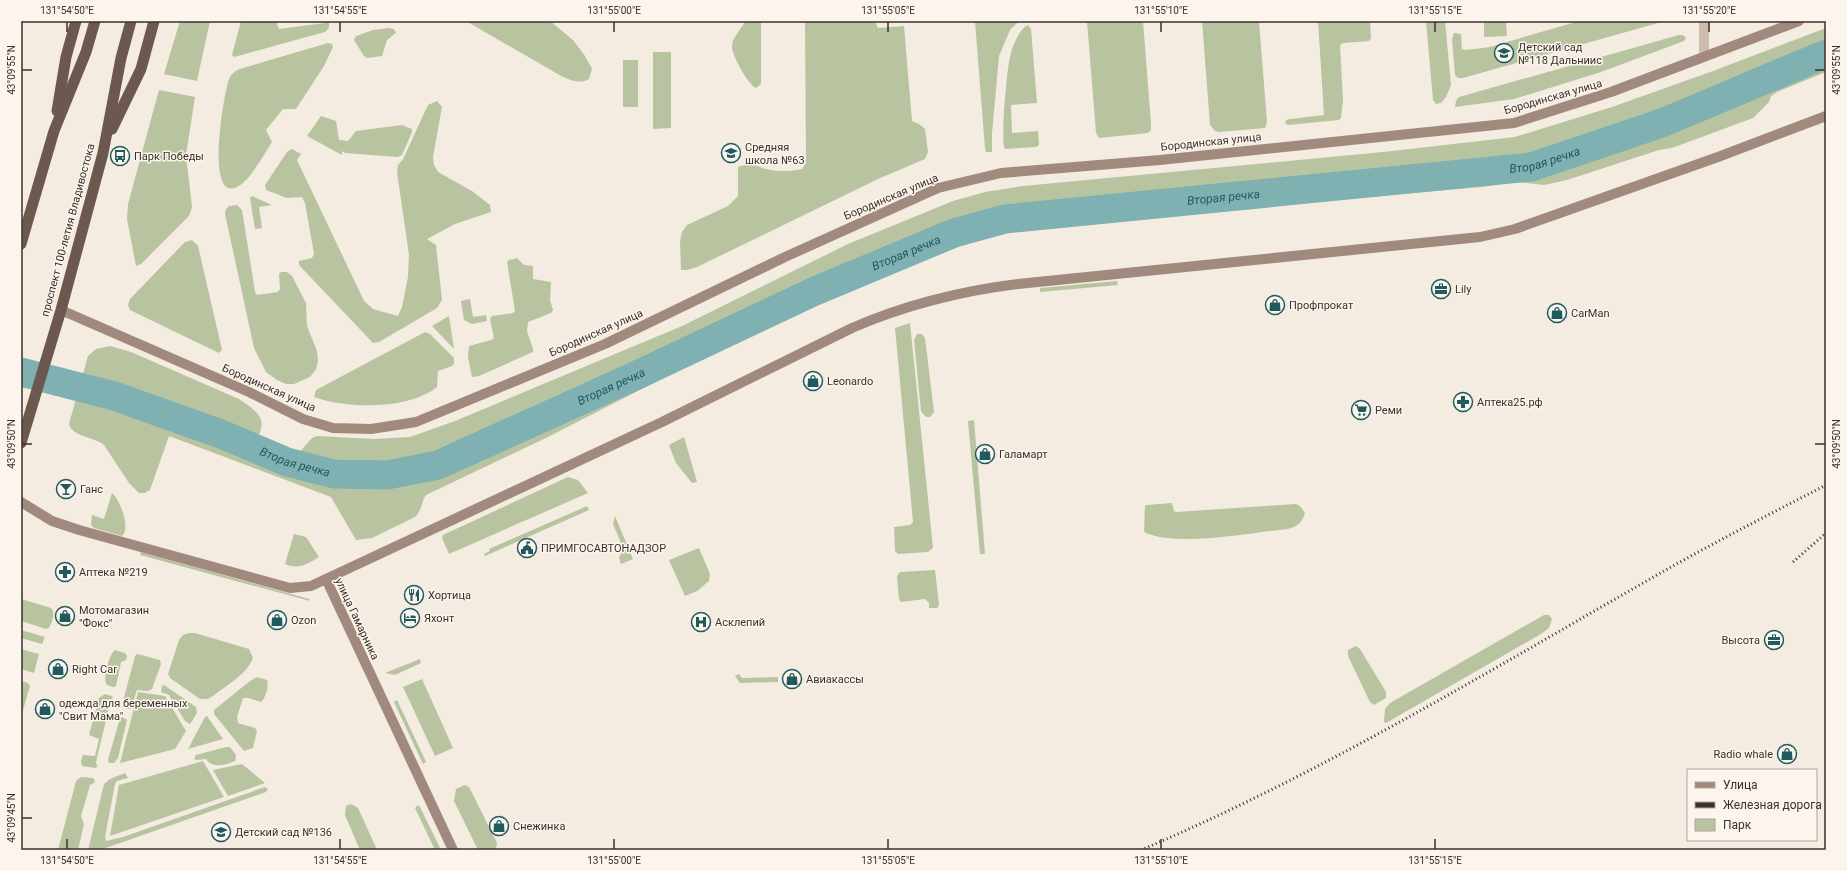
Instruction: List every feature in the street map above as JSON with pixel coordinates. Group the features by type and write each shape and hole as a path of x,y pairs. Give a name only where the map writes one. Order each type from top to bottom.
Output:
{"highway":[{"path":"54,131 66,57 76,21"},
{"path":"21,244 54,131 86,52 95,21"},
{"name":"проспект 100-летия Владивостока","path":"21,443 61,310 105,144 121,58 131,21"},
{"path":"105,144 140,69 154,21"}],"main road":[{"name":"Бородинская улица","path":"61,310 249,392 303,419 334,428 371,429 416,422 605,344 785,257 938,188 1001,173 1160,160 1514,122 1611,92 1799,21"},
{"path":"326,579 662,422 852,328 879,316 926,301 1018,284 1480,237 1515,229 1718,157 1826,116"},
{"name":"улица Гамарника","path":"21,502 52,521 79,530 290,588 311,586 326,579 453,850"}],"street":[{"path":"1704,21 1704,56"}],"green space":[{"path":"180,21 210,21 197,81 164,74"},
{"path":"241,21 276,21 279,29 325,23 325,21 329,21 329,28 325,32 234,57 232,55"},
{"path":"466,21 550,21 573,40 585,56 592,69 589,79 579,82 563,77"},
{"path":"745,21 761,21 761,84 756,88 745,76 732,50 732,43"},
{"path":"805,21 875,21 878,28 904,26 912,121 925,129 928,152 925,159 878,179 697,267 681,270 680,241 682,232 687,225 728,206 738,196 738,167 752,164 771,170 787,171 802,169 806,163"},
{"path":"975,21 1019,21 1010,30 999,56 992,133 992,152 986,152 985,149"},
{"path":"1087,21 1143,21 1151,124 1151,130 1148,133 1099,138 1096,133"},
{"path":"1202,21 1259,21 1267,122 1265,128 1219,132 1215,131 1210,125"},
{"path":"1318,21 1370,21 1371,38 1369,41 1343,43 1340,45 1343,100 1341,118 1339,120 1288,125 1285,123 1286,120 1324,115"},
{"path":"1426,21 1445,21 1451,85 1446,97 1441,103 1436,104 1433,100"},
{"path":"1484,21 1506,21 1507,36 1484,37"},
{"path":"1579,21 1665,21 1463,78 1458,78 1455,75 1452,39 1454,33 1461,34 1462,49 1466,50 1490,47"},
{"path":"1028,25 1031,29 1037,103 1011,105 1012,133 1038,131 1039,145 1036,147 1005,149 1003,134 1006,89 1011,53 1016,39 1022,30"},
{"path":"389,28 394,29 396,33 387,40 382,56 367,58 364,56 354,40 356,36 373,30"},
{"path":"1826,28 1826,72 1777,92 1771,96 1769,102 1753,118 1672,148 1659,150 1567,180 1544,185 1517,182 1482,187 1074,223 1018,230 971,239 919,256 875,274 665,377 548,437 426,495 419,512 415,517 372,538 356,540 331,497 169,436 150,490 145,493 139,493 129,483 104,445 74,432 69,424 88,356 96,349 110,346 131,352 239,399 255,411 261,419 262,423 258,441 293,455 297,455 312,438 317,436 374,439 410,437 455,421 682,326 848,244 953,201 985,192 1023,186 1383,152 1515,137 1612,107 1713,71"},
{"path":"1683,35 1686,38 1684,41 1601,72 1514,99 1455,107 1456,101 1459,97"},
{"path":"328,43 332,44 333,47 324,66 296,109 283,109 266,130 272,142 258,164 247,180 230,189 223,182 219,168 219,148 223,105 230,77 235,72 243,68"},
{"path":"653,52 671,52 671,128 653,129"},
{"path":"623,60 638,60 638,107 623,107"},
{"path":"159,90 195,97 186,155 192,207 189,216 141,264 136,266 127,219 128,204"},
{"path":"437,101 442,107 433,157 434,165 438,172 472,191 490,205 491,212 455,224 427,239 436,245 442,300 437,308 379,342 373,343 299,265 299,261 312,258 314,254 305,203 302,197 287,198 266,190 265,185 287,152 292,149 301,154 297,160 364,301 373,309 398,316 402,307 408,277 409,255 397,172 398,165 403,159 428,105"},
{"path":"321,116 336,121 339,140 348,141 356,131 402,125 412,129 412,132 402,155 398,157 345,153 342,151 342,155 307,136"},
{"path":"252,196 272,205 259,207 262,228 255,229 250,198"},
{"path":"237,205 242,210 255,292 257,295 278,292 280,289 279,274 281,272 287,272 292,276 306,303 307,326 317,351 318,361 316,369 310,377 294,384 286,384 277,380 266,372 254,348 225,214 226,209 229,206"},
{"path":"192,240 198,246 222,350 219,353 130,310 128,305 130,299 185,242"},
{"path":"517,258 524,265 533,266 533,279 551,282 550,300 553,310 551,313 528,322 527,331 533,352 479,376 472,377 468,357 469,346 494,338 490,319 492,316 513,313 515,311 507,262"},
{"path":"1117,281 1118,285 1040,292 1040,288"},
{"path":"470,299 473,317 486,315 487,321 472,324 464,320 461,301"},
{"path":"449,316 454,349 432,326"},
{"path":"910,323 933,548 928,552 898,554 895,551 894,527 910,525 913,522 895,328"},
{"path":"425,332 430,334 454,358 454,363 452,366 438,371 437,387 425,395 410,400 377,405 343,404 314,397 316,390"},
{"path":"917,334 922,334 925,338 934,412 930,417 926,417 921,411 914,340"},
{"path":"974,420 985,554 980,554 968,421"},
{"path":"684,437 697,482 692,483 676,463 669,445"},
{"path":"568,477 578,480 588,493 449,554 442,538 443,535"},
{"path":"112,493 121,508 125,521 122,536 94,528 91,525 92,515 104,519"},
{"path":"1172,503 1174,511 1176,512 1296,504 1300,506 1305,513 1301,522 1291,528 1235,536 1177,539 1160,537 1146,533 1144,531 1145,506"},
{"path":"587,506 589,510 485,556 484,554 490,551 489,549"},
{"path":"615,516 633,559 621,564 619,558 623,548 613,524"},
{"path":"294,534 306,537 319,557 307,564 299,566 290,566 285,564"},
{"path":"699,548 710,574 709,581 697,591 685,596 669,560"},
{"path":"141,552 309,599 310,601 140,555"},
{"path":"935,570 939,605 937,608 929,608 929,603 925,599 901,602 899,599 897,576 900,572"},
{"path":"21,599 51,608 53,615 49,628 46,629 21,621"},
{"path":"1544,615 1549,615 1552,619 1549,628 1541,634 1386,723 1384,722 1385,709 1390,703"},
{"path":"21,630 45,637 42,644 21,638"},
{"path":"195,633 249,649 253,658 246,669 230,683 208,699 200,699 170,678 168,674 179,640 183,635"},
{"path":"1356,646 1360,649 1386,692 1386,698 1374,705 1370,702 1348,656 1348,650"},
{"path":"21,649 39,654 34,673 21,669"},
{"path":"115,650 125,653 127,656 126,660 121,662 116,686 113,687 107,685 105,678 111,656"},
{"path":"137,654 160,660 161,664 152,689 148,691 137,690 131,709 123,708 122,705 135,656"},
{"path":"420,659 421,663 395,675 385,673"},
{"path":"739,674 742,678 778,677 778,682 740,683 735,676"},
{"path":"257,677 267,680 266,694 261,702 243,698 237,717 238,723 255,728 257,731 253,748 244,751 214,714 214,710"},
{"path":"422,679 453,748 435,756 403,687"},
{"path":"21,681 28,683 30,686 21,717"},
{"path":"164,685 196,707 197,713 190,724 185,721 169,695 161,692 162,686"},
{"path":"138,692 165,696 186,731 175,749 120,763"},
{"path":"105,694 112,696 113,698 111,699 96,762 97,766 96,768 82,766 81,761 83,755 95,756 99,739 89,735 99,698"},
{"path":"397,700 426,762 423,764 394,702"},
{"path":"207,716 223,739 188,749 205,717"},
{"path":"122,717 127,720 118,758 114,763 109,763 108,760 120,718"},
{"path":"230,747 236,755 235,761 223,765 215,765 206,759 194,759 196,755"},
{"path":"203,761 224,797 110,836 119,785"},
{"path":"242,764 265,783 228,796 213,770"},
{"path":"125,773 128,778 117,781 115,784 105,837 106,841 123,837 265,787 268,789 266,792 100,850 88,850 104,784 110,779"},
{"path":"81,777 93,778 95,780 94,783 90,785 81,816 84,824 78,850 58,850 76,781"},
{"path":"465,785 469,787 497,843 496,848 493,850 478,850 454,801 456,789"},
{"path":"351,804 358,808 377,850 360,850 345,815 346,806"},
{"path":"418,805 441,850 435,850 415,808"}],"waterway":[{"name":"Вторая речка","path":"21,372 114,396 221,434 287,462 334,474 387,475 438,465 635,376 815,291 954,233 1005,219 1531,167 1662,123 1826,54"}],"railway":[{"path":"1141,850 1209,820 1341,754 1471,682 1684,560 1826,485"},
{"path":"1793,562 1826,533"}],"place":[{"name":"Детский сад №118 Дальниис","path":"1504,53"},
{"name":"Средняя школа №63","path":"731,153"},
{"name":"Парк Победы","path":"120,156"},
{"name":"Lily","path":"1441,289"},
{"name":"Профпрокат","path":"1275,305"},
{"name":"CarMan","path":"1557,313"},
{"name":"Leonardo","path":"813,381"},
{"name":"Аптека25.рф","path":"1463,402"},
{"name":"Реми","path":"1361,410"},
{"name":"Галамарт","path":"985,454"},
{"name":"Ганс","path":"66,489"},
{"name":"ПРИМГОСАВТОНАДЗОР","path":"527,548"},
{"name":"Аптека №219","path":"65,572"},
{"name":"Хортица","path":"414,595"},
{"name":"Мотомагазин \"Фокс\"","path":"65,616"},
{"name":"Яхонт","path":"410,618"},
{"name":"Ozon","path":"277,620"},
{"name":"Асклепий","path":"701,622"},
{"name":"Высота","path":"1774,640"},
{"name":"Right Car","path":"58,669"},
{"name":"Авиакассы","path":"792,679"},
{"name":"одежда для беременных \"Свит Мама\"","path":"45,709"},
{"name":"Radio whale","path":"1787,754"},
{"name":"Снежинка","path":"499,826"},
{"name":"Детский сад №136","path":"221,832"}]}
